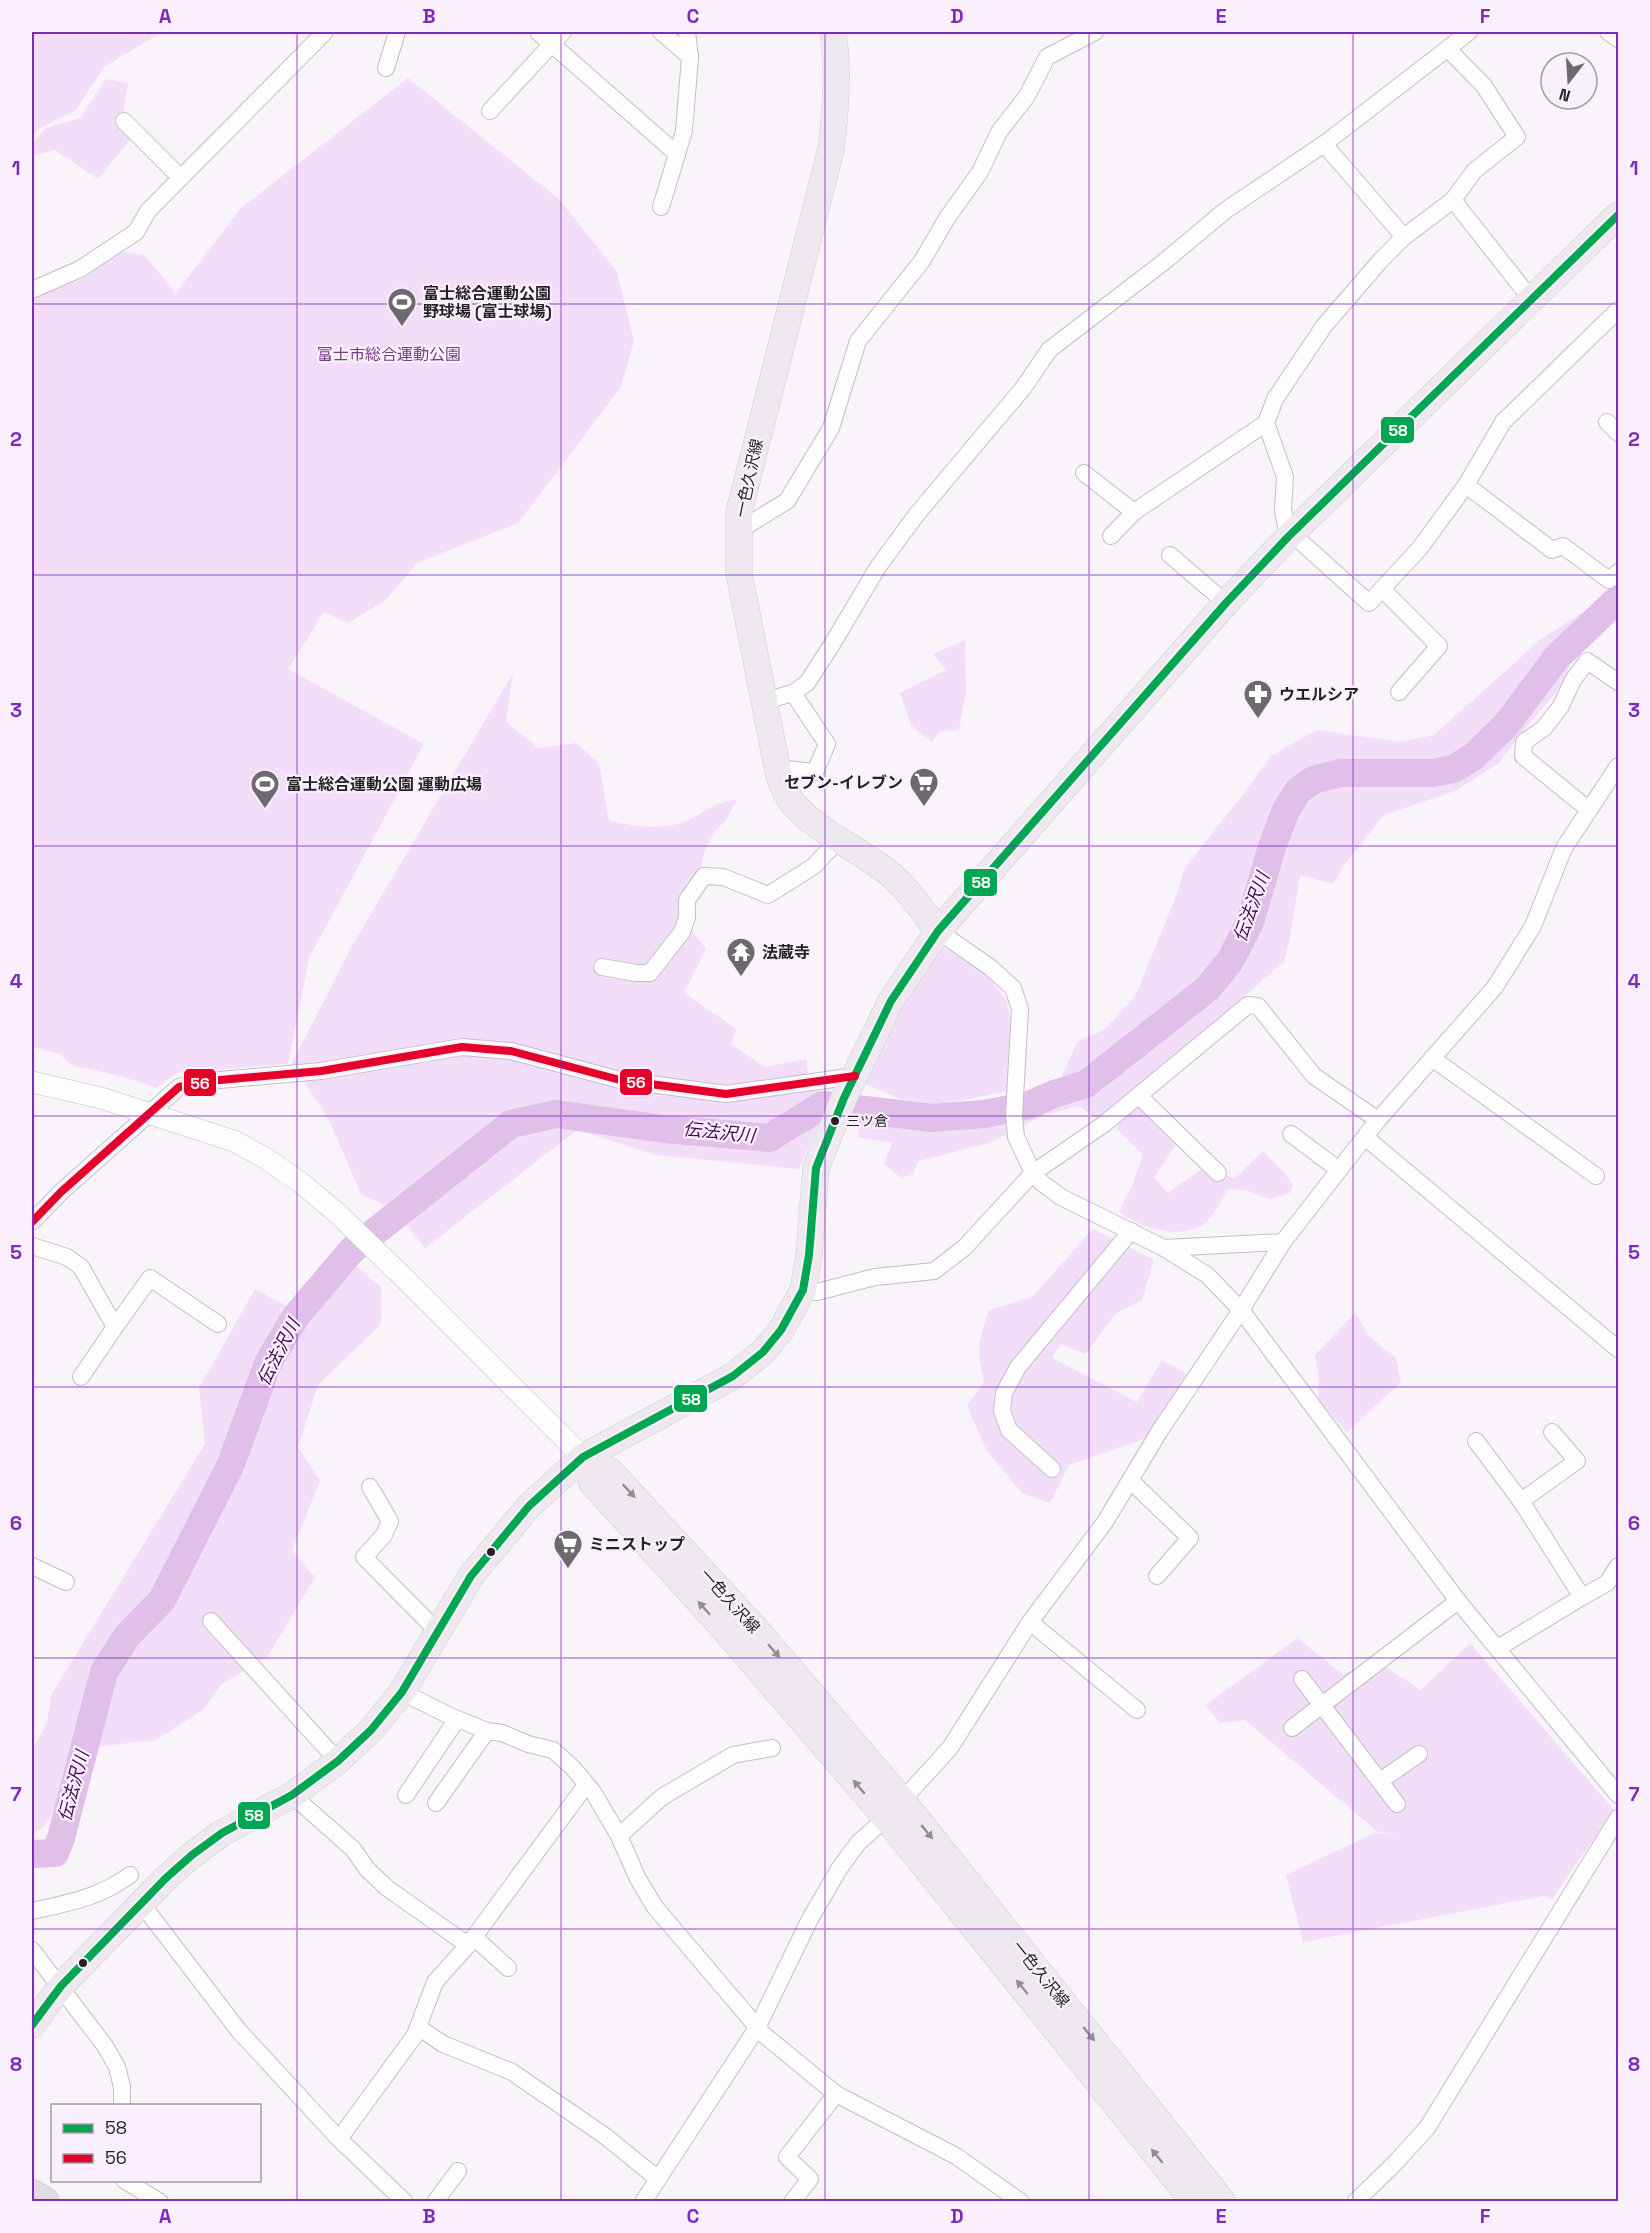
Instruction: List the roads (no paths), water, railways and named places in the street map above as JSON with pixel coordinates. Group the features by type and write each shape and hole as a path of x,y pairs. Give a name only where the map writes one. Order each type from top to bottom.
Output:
{"highway":[{"path":"32,2195 44,2202"}],"main road":[{"name":"一色久沢線","path":"834,32 836,114 831,149 739,512 739,573 779,777 793,803 808,817 890,874 909,893 938,931"},
{"path":"32,2025 62,1986 141,1903 192,1855 222,1833 292,1795 338,1761 371,1730 402,1692 471,1576 529,1506 583,1456 733,1376 763,1352 781,1330 803,1290 809,1255 816,1168 834,1122 891,1001 938,931 1226,603 1289,535 1618,215"},
{"name":"一色久沢線","path":"583,1456 592,1483 723,1628 894,1809 1223,2202"},
{"name":"一色久沢線","path":"894,1809 1194,2202"}],"street":[{"path":"32,290 80,269 136,232 148,211 180,177 325,32"},
{"path":"386,68 397,32"},
{"path":"538,32 557,37 677,154"},
{"path":"661,32 690,57"},
{"path":"661,207 684,131 690,57 687,32"},
{"path":"738,531 787,501 831,428 858,341 922,261 947,218 980,172 999,132 1027,96 1047,57 1095,32"},
{"path":"1608,32 1618,39"},
{"path":"490,111 557,37"},
{"path":"764,701 793,693 807,683 878,567 917,514 1024,387 1049,350 1165,261 1226,210 1324,144 1455,38 1517,137 1474,171 1453,200 1404,237 1381,260 1324,326 1275,399 1266,423 1134,512 1111,536"},
{"path":"124,122 180,177"},
{"path":"1324,144 1404,237"},
{"path":"1453,200 1531,299"},
{"path":"1266,423 1285,477 1283,510 1289,535 1369,603 1420,548 1466,485 1503,422 1618,310"},
{"path":"1084,473 1134,512"},
{"path":"1466,485 1552,550 1563,546 1609,580 1618,572"},
{"path":"1170,555 1226,603"},
{"path":"1383,590 1439,646 1399,692"},
{"path":"1589,810 1523,756 1524,742 1544,728 1561,705 1572,680 1587,661 1618,682"},
{"path":"777,768 815,772 827,744 793,693"},
{"path":"643,2202 757,2028 810,1919 839,1869 858,1844 950,1748 1030,1622 1105,1522 1159,1432 1241,1310 1283,1242 1378,1120 1495,987 1533,926 1564,848 1618,766"},
{"path":"602,967 650,974 682,932 687,917 687,900 704,876 723,877 768,895 814,866 839,839"},
{"path":"938,931 990,968 1013,988 1020,1009 1014,1115 1016,1137 1033,1173 1061,1197 1164,1248 1207,1275 1241,1310 1458,1602 1618,1795"},
{"path":"803,1290 816,1292 875,1277 934,1271 964,1248 1033,1173 1104,1124 1248,1005 1258,1006 1314,1076 1378,1120"},
{"path":"32,1222 61,1192 179,1087 209,1081 321,1071 462,1047 511,1051 620,1080 726,1094 850,1087"},
{"path":"1432,1058 1596,1176"},
{"path":"32,1082 101,1098 234,1140 265,1158 300,1182 337,1213 583,1456"},
{"path":"1139,1096 1218,1173"},
{"path":"1291,1134 1339,1170"},
{"path":"1365,1137 1618,1349"},
{"path":"1052,1469 1009,1430 1002,1411 1004,1393 1018,1367 1131,1232"},
{"path":"1164,1248 1283,1242"},
{"path":"32,1246 67,1257 81,1267 115,1327"},
{"path":"81,1377 150,1278 218,1324"},
{"path":"1521,1501 1577,1461 1552,1432"},
{"path":"1476,1441 1521,1501 1582,1598"},
{"path":"1130,1480 1190,1538 1157,1576"},
{"path":"370,1487 390,1521 384,1535 364,1557 438,1632"},
{"path":"32,1566 66,1582"},
{"path":"1498,1648 1607,1583 1618,1566"},
{"path":"1292,1728 1458,1602"},
{"path":"211,1621 338,1761"},
{"path":"1030,1622 1137,1710"},
{"path":"1302,1679 1397,1804"},
{"path":"402,1692 487,1731 502,1733 528,1744 553,1750 573,1768 586,1785 619,1836 638,1879 655,1907 757,2028 836,2094 956,2156 1021,2202"},
{"path":"406,1795 457,1719"},
{"path":"436,1803 487,1731"},
{"path":"619,1836 662,1797 733,1755 772,1748"},
{"path":"1380,1781 1419,1754"},
{"path":"339,2139 389,2073 415,2034 435,1982 471,1941 586,1785"},
{"path":"292,1795 353,1849 368,1869 387,1888 471,1941 508,1968"},
{"path":"1355,2202 1427,2128 1618,1818"},
{"path":"32,1911 77,1902 118,1884 130,1875"},
{"path":"141,1903 239,2031 339,2139 405,2202"},
{"path":"32,1950 62,1986 105,2046 117,2067 122,2087 122,2104"},
{"path":"418,2027 443,2043 512,2072 605,2136 658,2179"},
{"path":"792,2202 810,2179 787,2157 836,2094"},
{"path":"435,2202 458,2171"},
{"path":"126,2182 160,2202"}],"waterway":[{"name":"伝法沢川","path":"32,1854 55,1853 61,1838 104,1672 127,1636 162,1600 231,1464 268,1363 296,1316 352,1250 511,1124 556,1114 664,1129 769,1138 823,1105 932,1118 984,1114 1029,1105 1086,1084 1207,989 1230,961 1250,922 1272,847 1286,810 1298,791 1313,780 1340,773 1432,773 1453,769 1473,757 1506,725 1557,657 1618,599"}],"place":[{"name":"富士総合運動公園 野球場 (富士球場)","path":"402,328"},
{"name":"ウエルシア","path":"1258,720"},
{"name":"セブン-イレブン","path":"924,808"},
{"name":"富士総合運動公園 運動広場","path":"265,810"},
{"name":"法蔵寺","path":"741,978"},
{"name":"三ツ倉","path":"835,1121"},
{"name":"ミニストップ","path":"568,1570"}],"park label":[{"name":"富士市総合運動公園","path":"389,354"}]}
